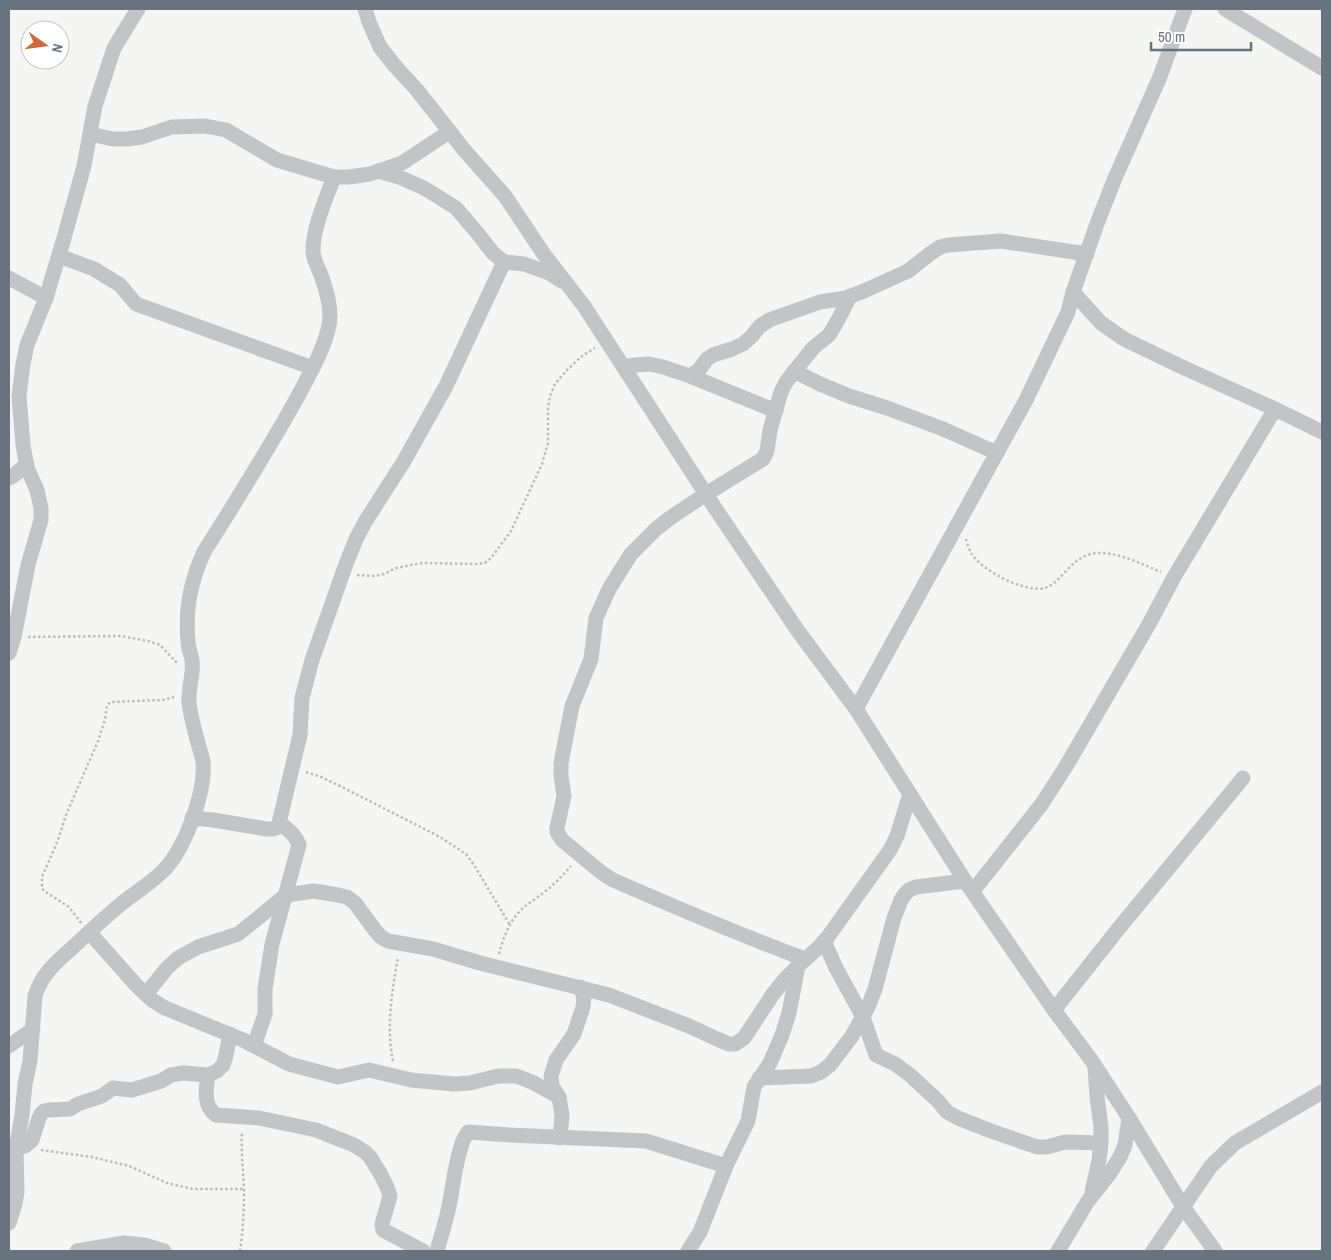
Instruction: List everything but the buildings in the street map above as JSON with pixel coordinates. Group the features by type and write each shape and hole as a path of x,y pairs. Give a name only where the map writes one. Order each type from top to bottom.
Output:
{"street":[{"path":"9,653 14,637 28,565 41,520 41,508 37,490 26,464 23,445 19,396 23,364 59,256 84,166 95,106 114,48 138,9"},
{"path":"365,9 380,47 418,90 449,132 505,196 544,253 584,306 798,631 856,709 969,886 1054,1010 1095,1065 1184,1208 1215,1251"},
{"path":"856,709 1026,400 1068,312 1073,292 1115,178 1159,79 1185,9"},
{"path":"1225,9 1322,68"},
{"path":"90,134 127,139 142,137 172,127 205,126 226,130 277,160 334,177 349,177 370,174 402,163 449,132"},
{"path":"378,171 399,177 424,188 456,208 504,262 524,264 549,273 567,284"},
{"path":"9,1223 17,1192 22,1115 33,1030 35,996 41,982 48,970 88,932 163,871 174,856 186,833 199,799 204,770 189,703 192,660 188,643 187,622 192,582 204,552 284,421 313,368 329,328 327,292 313,254 319,218 334,177"},
{"path":"690,376 699,370 713,355 743,344 759,327 769,320 820,302 864,291 908,271 932,252 948,245 1001,241 1087,254"},
{"path":"59,256 94,269 120,285 136,304 313,368"},
{"path":"192,818 266,829 278,827 300,735 302,698 312,660 356,539 404,461 446,386 504,262"},
{"path":"9,278 46,298"},
{"path":"1073,292 1101,323 1124,339 1275,408 1322,432"},
{"path":"802,962 613,880 580,855 562,840 557,828 564,796 561,763 572,706 591,659 599,610 631,554 670,518 763,459 767,451 770,430 781,392 786,382 812,348 829,335 850,296"},
{"path":"624,367 635,364 663,367 776,410"},
{"path":"794,372 849,396 943,429 997,453"},
{"path":"759,1078 811,1076 821,1072 830,1065 863,1017 868,1006 875,989 894,918 905,894 916,886 969,886 990,871 1041,805 1065,768 1149,624 1174,577 1275,408"},
{"path":"9,478 26,464"},
{"path":"1054,1010 1243,778"},
{"path":"146,994 167,968 178,958 198,947 238,934 286,895 314,891 348,897 355,903 381,938 388,941 432,949 609,995 689,1026 729,1044 735,1044 744,1038 785,978 824,941 890,850 897,836 910,794"},
{"path":"254,1046 265,1014 267,972 272,944 299,845 298,840 293,834 280,823"},
{"path":"88,932 152,1000 165,1008 230,1034 289,1064 338,1077 369,1070 411,1080 454,1084 470,1083 498,1076 516,1076 532,1082 559,1097"},
{"path":"824,941 836,968 863,1017 876,1055 895,1064 910,1075 938,1100 947,1112 1014,1140 1038,1147 1047,1147 1065,1142 1101,1143"},
{"path":"688,1251 700,1232 726,1166 748,1121 754,1087 770,1063 782,1035 802,962"},
{"path":"560,1138 562,1115 559,1097 552,1086 551,1076 556,1060 574,1034 583,1008 584,996 580,987"},
{"path":"9,1046 33,1030"},
{"path":"19,1148 32,1140 39,1118 44,1112 49,1110 70,1109 78,1104 102,1096 113,1088 135,1090 171,1075 183,1073 208,1075 217,1071 223,1065 230,1034"},
{"path":"1091,1196 1101,1143 1095,1065"},
{"path":"208,1075 206,1099 213,1114 258,1118 316,1130 354,1145 365,1152 380,1173 390,1196 382,1228 412,1249"},
{"path":"1153,1251 1211,1166 1235,1143 1322,1092"},
{"path":"1058,1251 1091,1196 1110,1173 1120,1157 1125,1145 1129,1118"},
{"path":"437,1251 450,1205 456,1166 463,1138 468,1132 646,1142 726,1166"},
{"path":"77,1251 124,1243 144,1245 164,1251"}],"path":[{"path":"342,574 376,576 396,568 422,563 476,564 485,563 492,558 514,525 544,458 548,443 548,408 555,384 582,356 607,341"},
{"path":"962,517 971,553 981,565 1000,578 1018,585 1045,588 1052,584 1080,558 1092,553 1119,556 1174,577"},
{"path":"14,637 121,636 148,641 160,645 170,654 190,684 176,697 163,700 111,702 107,706 98,741 42,877 42,888 44,891 69,907 88,932"},
{"path":"292,768 321,777 342,787 440,837 466,854 510,925"},
{"path":"495,966 502,942 518,912 526,904 543,894 580,855"},
{"path":"397,1076 392,1054 390,1020 393,985 400,944"},
{"path":"240,1251 243,1228 244,1189 241,1148 243,1117"},
{"path":"19,1148 92,1158 129,1166 167,1182 194,1189 244,1189"}]}
